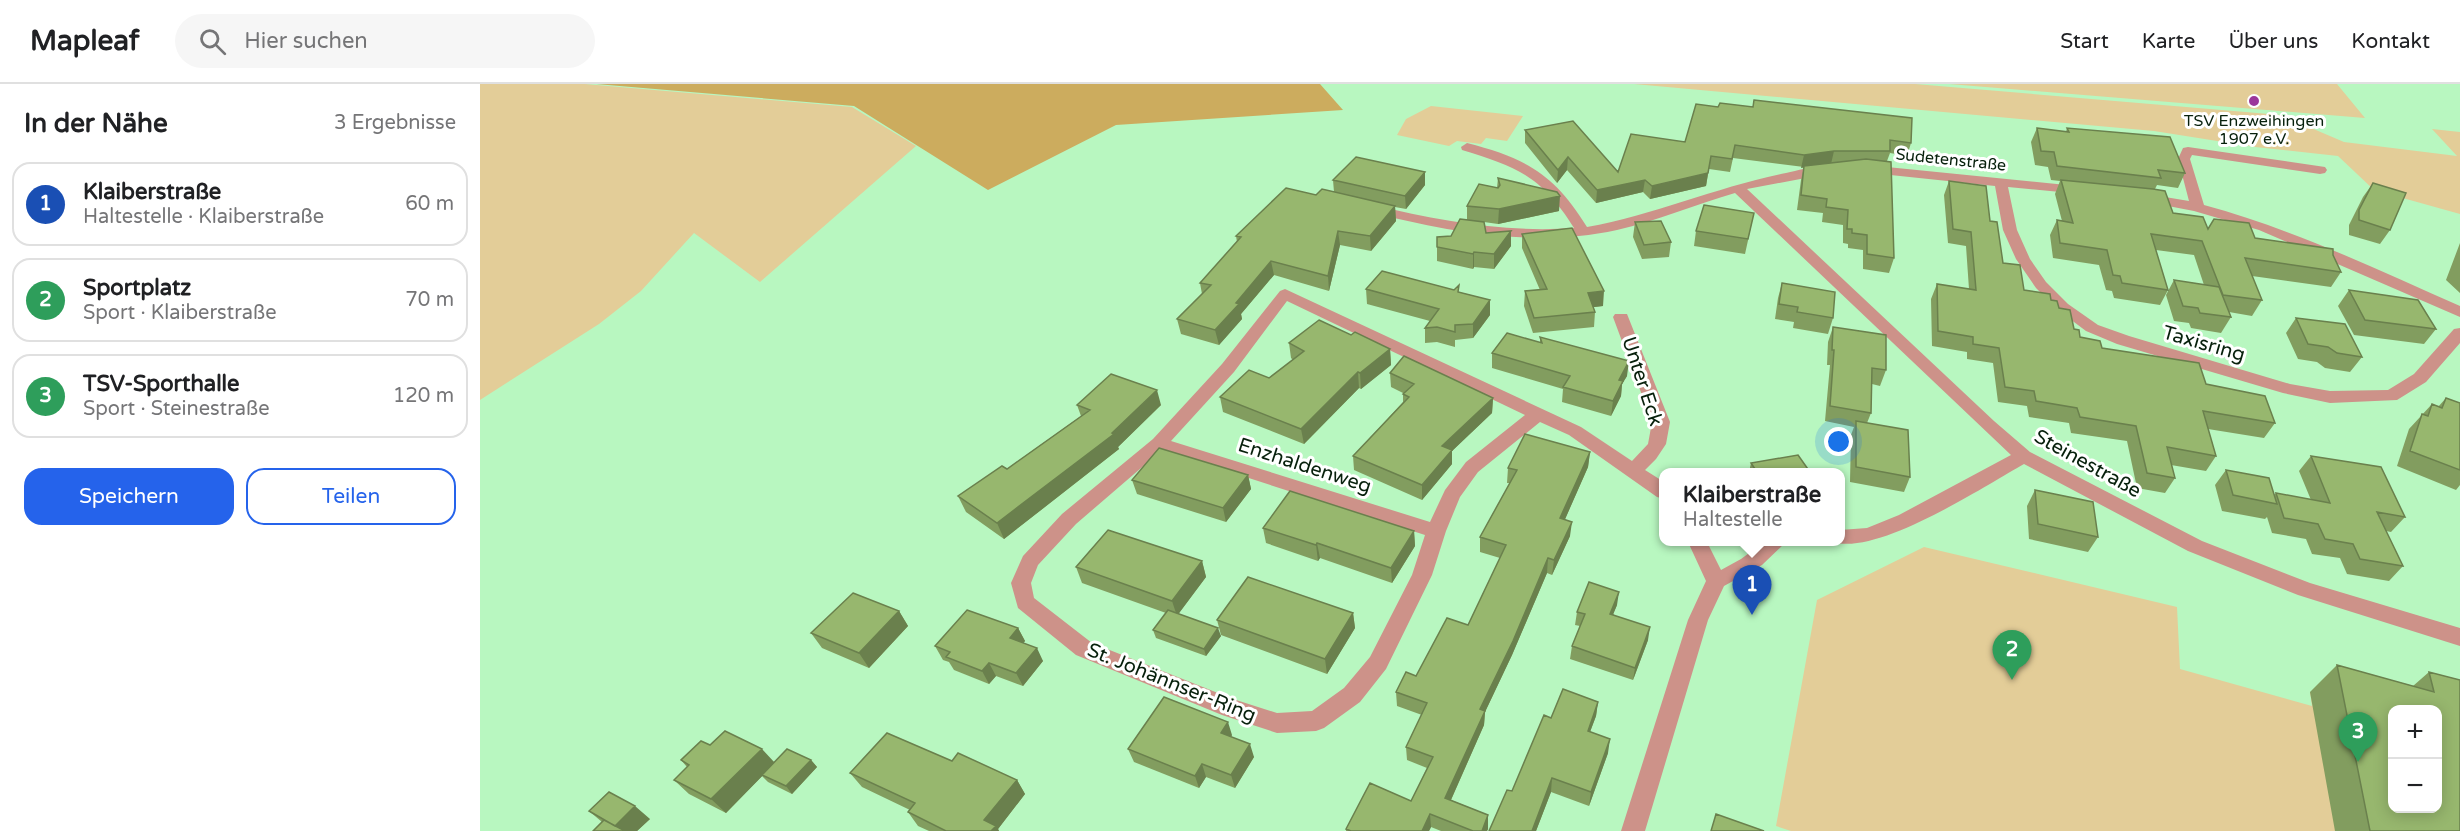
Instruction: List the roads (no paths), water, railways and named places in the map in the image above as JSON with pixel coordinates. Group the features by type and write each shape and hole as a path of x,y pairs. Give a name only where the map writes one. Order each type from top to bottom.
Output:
{"street":[{"path":"1467,147 1516,163 1534,173 1554,190 1583,231"},
{"path":"2198,207 2184,159 2188,152 2320,170"},
{"name":"Sudetenstraße","path":"1362,206 1496,234 1531,234 1583,231 1617,225 1794,174 1842,168 2093,191"},
{"name":"Taxisring","path":"2001,183 2010,230 2023,259 2041,285 2063,307 2092,328 2123,340 2278,386 2330,397 2391,396 2420,378 2460,333"},
{"name":"Steinestraße","path":"1738,189 1988,425 2024,456 2194,546 2305,589 2460,637"},
{"path":"2128,194 2198,207 2320,250 2460,312"},
{"name":"St. Johännser-Ring","path":"1538,414 1472,467 1452,495 1436,531 1422,575 1378,663 1352,695 1316,721 1277,723 1230,708 1084,649 1025,602 1021,583 1030,561 1069,519 1159,443 1228,368 1286,294 1386,344 1575,431 1633,470"},
{"name":"Unter Eck","path":"1621,316 1661,422 1661,438 1650,456 1633,470"},
{"name":"Enzhaldenweg","path":"1159,443 1436,531"},
{"path":"1845,537 1869,536 1906,520 2024,456"},
{"path":"1633,470 1659,488"},
{"path":"1700,546 1716,581"},
{"path":"1633,831 1698,620 1716,581 1742,570 1763,556 1772,546"}],"place":[{"name":"TSV Enzweihingen 1907 e.V.","path":"2254,101"},
{"name":"Klaiberstraße","path":"1752,615"},
{"name":"Sportplatz","path":"2012,680"},
{"name":"TSV-Sporthalle","path":"2358,762"}]}
